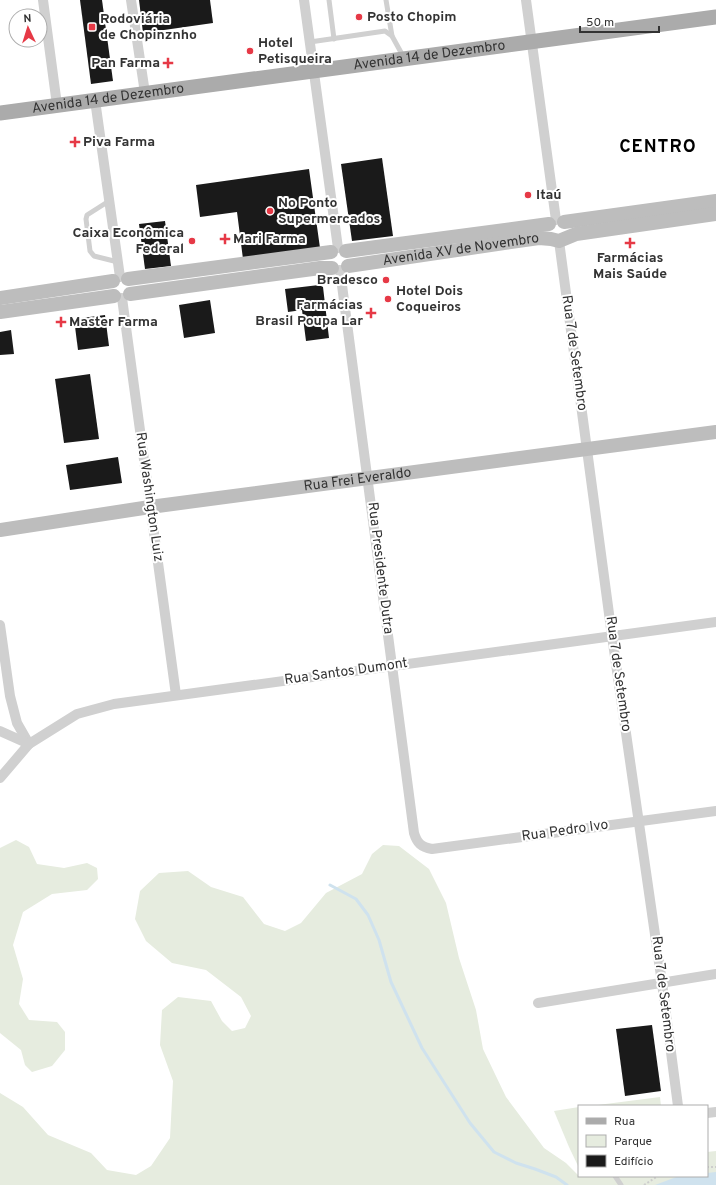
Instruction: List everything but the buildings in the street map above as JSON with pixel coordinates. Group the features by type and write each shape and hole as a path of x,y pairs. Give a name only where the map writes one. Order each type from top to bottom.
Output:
{"main road":[{"name":"Avenida 14 de Dezembro","path":"0,113 716,17"},
{"name":"Avenida XV de Novembro","path":"0,298 120,279 716,200"},
{"name":"Avenida XV de Novembro","path":"0,312 312,269 340,268 539,238 558,239 576,234 716,214"},
{"path":"557,222 568,229 558,239 547,232 557,222"},
{"path":"338,250 350,258 340,268 328,260 338,250"},
{"path":"120,279 132,286 122,296 110,289 120,279"},
{"name":"Rua Frei Everaldo","path":"0,530 150,507 716,432"}],"street":[{"path":"43,0 57,105"},
{"path":"130,0 146,93"},
{"path":"304,0 338,250"},
{"path":"526,0 557,222"},
{"path":"95,100 120,279"},
{"name":"Rua 7 de Setembro","path":"558,239 612,636 640,821 678,1105"},
{"name":"Rua Presidente Dutra","path":"340,268 414,833 417,842"},
{"name":"Rua Washington Luiz","path":"122,296 176,695"},
{"name":"Rua Santos Dumont","path":"0,778 28,744 77,714 114,704 716,622"},
{"path":"0,625 10,696 17,724 28,744"},
{"path":"0,731 28,744"},
{"name":"Rua Pedro Ivo","path":"417,842 425,848 432,848 716,811"},
{"path":"538,1004 716,974"}],"lane":[{"path":"329,0 334,39"},
{"path":"386,0 392,36 404,59"},
{"path":"310,42 385,31 392,36"},
{"path":"109,201 87,214 86,219 89,245 90,251 94,256 118,262"}],"path":[{"path":"644,1185 656,1177"}],"green space":[{"path":"16,840 29,847 37,864 64,868 87,863 97,868 98,879 87,890 52,894 23,912 13,945 23,979 19,1004 29,1020 57,1022 65,1032 65,1050 52,1066 32,1072 25,1065 21,1050 0,1033 0,848"},
{"path":"383,845 399,846 429,869 446,903 459,958 476,1010 483,1049 506,1097 544,1148 566,1163 578,1175 578,1177 708,1177 708,1152 716,1151 716,1185 0,1185 0,1093 23,1107 48,1135 91,1153 107,1170 136,1175 151,1166 170,1138 173,1081 160,1045 162,1010 178,997 211,1001 222,1021 232,1031 245,1028 251,1016 241,997 206,970 172,963 146,941 135,919 140,891 159,873 188,871 211,887 243,897 264,924 285,931 301,923 326,893 362,874 372,854"},
{"path":"660,1097 661,1105 598,1105"},
{"path":"578,1107 578,1166 569,1147 554,1111"}],"water":[{"path":"716,1172 716,1185 655,1185 676,1177 708,1177 708,1173"}],"waterway":[{"path":"330,885 356,899 368,915 379,940 391,982 422,1048 470,1123 494,1152 516,1163 556,1177 567,1185"}],"place":[{"name":"Posto Chopim","path":"359,17"},
{"name":"Rodoviária de Chopinznho","path":"92,27"},
{"name":"Hotel Petisqueira","path":"250,51"},
{"name":"Pan Farma","path":"168,63"},
{"name":"Piva Farma","path":"75,142"},
{"name":"Itaú","path":"528,195"},
{"name":"No Ponto Supermercados","path":"270,211"},
{"name":"Mari Farma","path":"225,239"},
{"name":"Caixa Econômica Federal","path":"192,241"},
{"name":"Farmácias Mais Saúde","path":"630,243"},
{"name":"Bradesco","path":"386,280"},
{"name":"Hotel Dois Coqueiros","path":"388,299"},
{"name":"Farmácias Brasil Poupa Lar","path":"371,313"},
{"name":"Master Farma","path":"61,322"}],"district":[{"name":"CENTRO","path":"658,147"}]}
